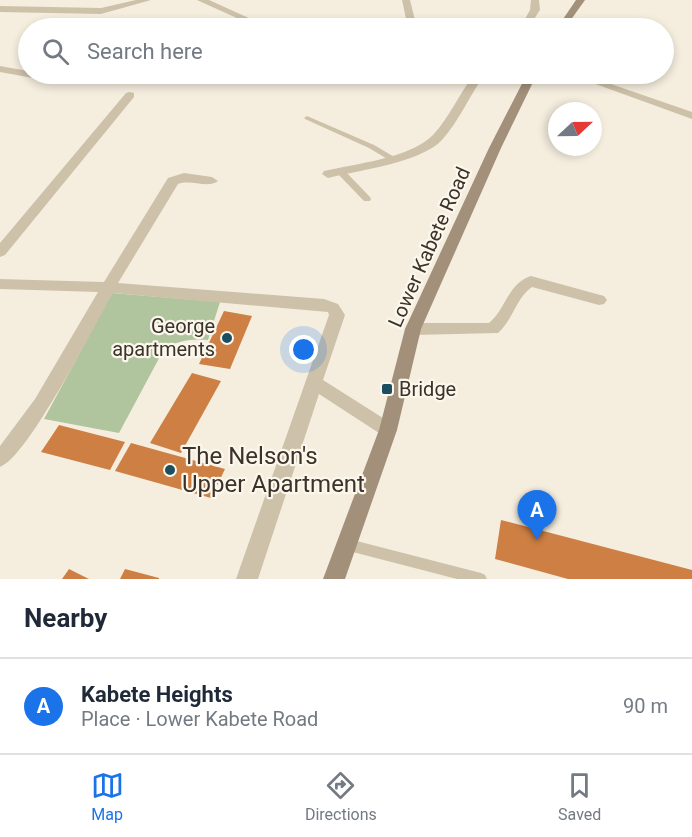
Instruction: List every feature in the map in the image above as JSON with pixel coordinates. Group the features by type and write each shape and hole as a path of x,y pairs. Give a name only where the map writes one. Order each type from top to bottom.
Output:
{"main road":[{"path":"568,18 581,0"},
{"name":"Lower Kabete Road","path":"334,579 388,430 413,329 495,148 527,84"}],"street":[{"path":"0,9 101,11 147,0"},
{"path":"201,0 243,18"},
{"path":"406,0 410,18"},
{"path":"530,18 535,10 535,0"},
{"path":"0,69 18,72"},
{"path":"334,173 392,158 429,145 436,139 473,84"},
{"path":"601,84 692,116"},
{"path":"0,252 130,95"},
{"path":"0,459 13,444 59,375 108,287 173,181 184,177 212,181"},
{"path":"413,329 492,329 501,322 524,285 531,281 599,300"},
{"path":"0,284 108,287 324,305 333,308 337,315 247,579"},
{"path":"315,383 388,430"}],"lane":[{"path":"307,117 330,130 361,139 392,158"},
{"path":"334,173 367,199"},
{"path":"345,544 481,579"}],"green space":[{"path":"112,293 220,302 208,340 185,341 164,349 119,433 44,419"}],"building":[{"name":"George apartments","path":"224,311 252,316 230,369 199,364"},
{"path":"192,373 221,381 181,453 150,443"},
{"path":"59,425 125,442 110,470 41,452"},
{"name":"The Nelson's Upper Apartment","path":"131,443 225,469 211,498 115,471"},
{"path":"501,520 692,570 692,579 568,579 495,559"},
{"path":"69,569 89,579 62,579"},
{"path":"125,569 159,578 159,579 120,579"}],"place":[{"name":"George apartments","path":"227,338"},
{"name":"Bridge","path":"387,389"},
{"name":"The Nelson's Upper Apartment","path":"170,470"},
{"name":"Kabete Heights","path":"537,540"}]}
